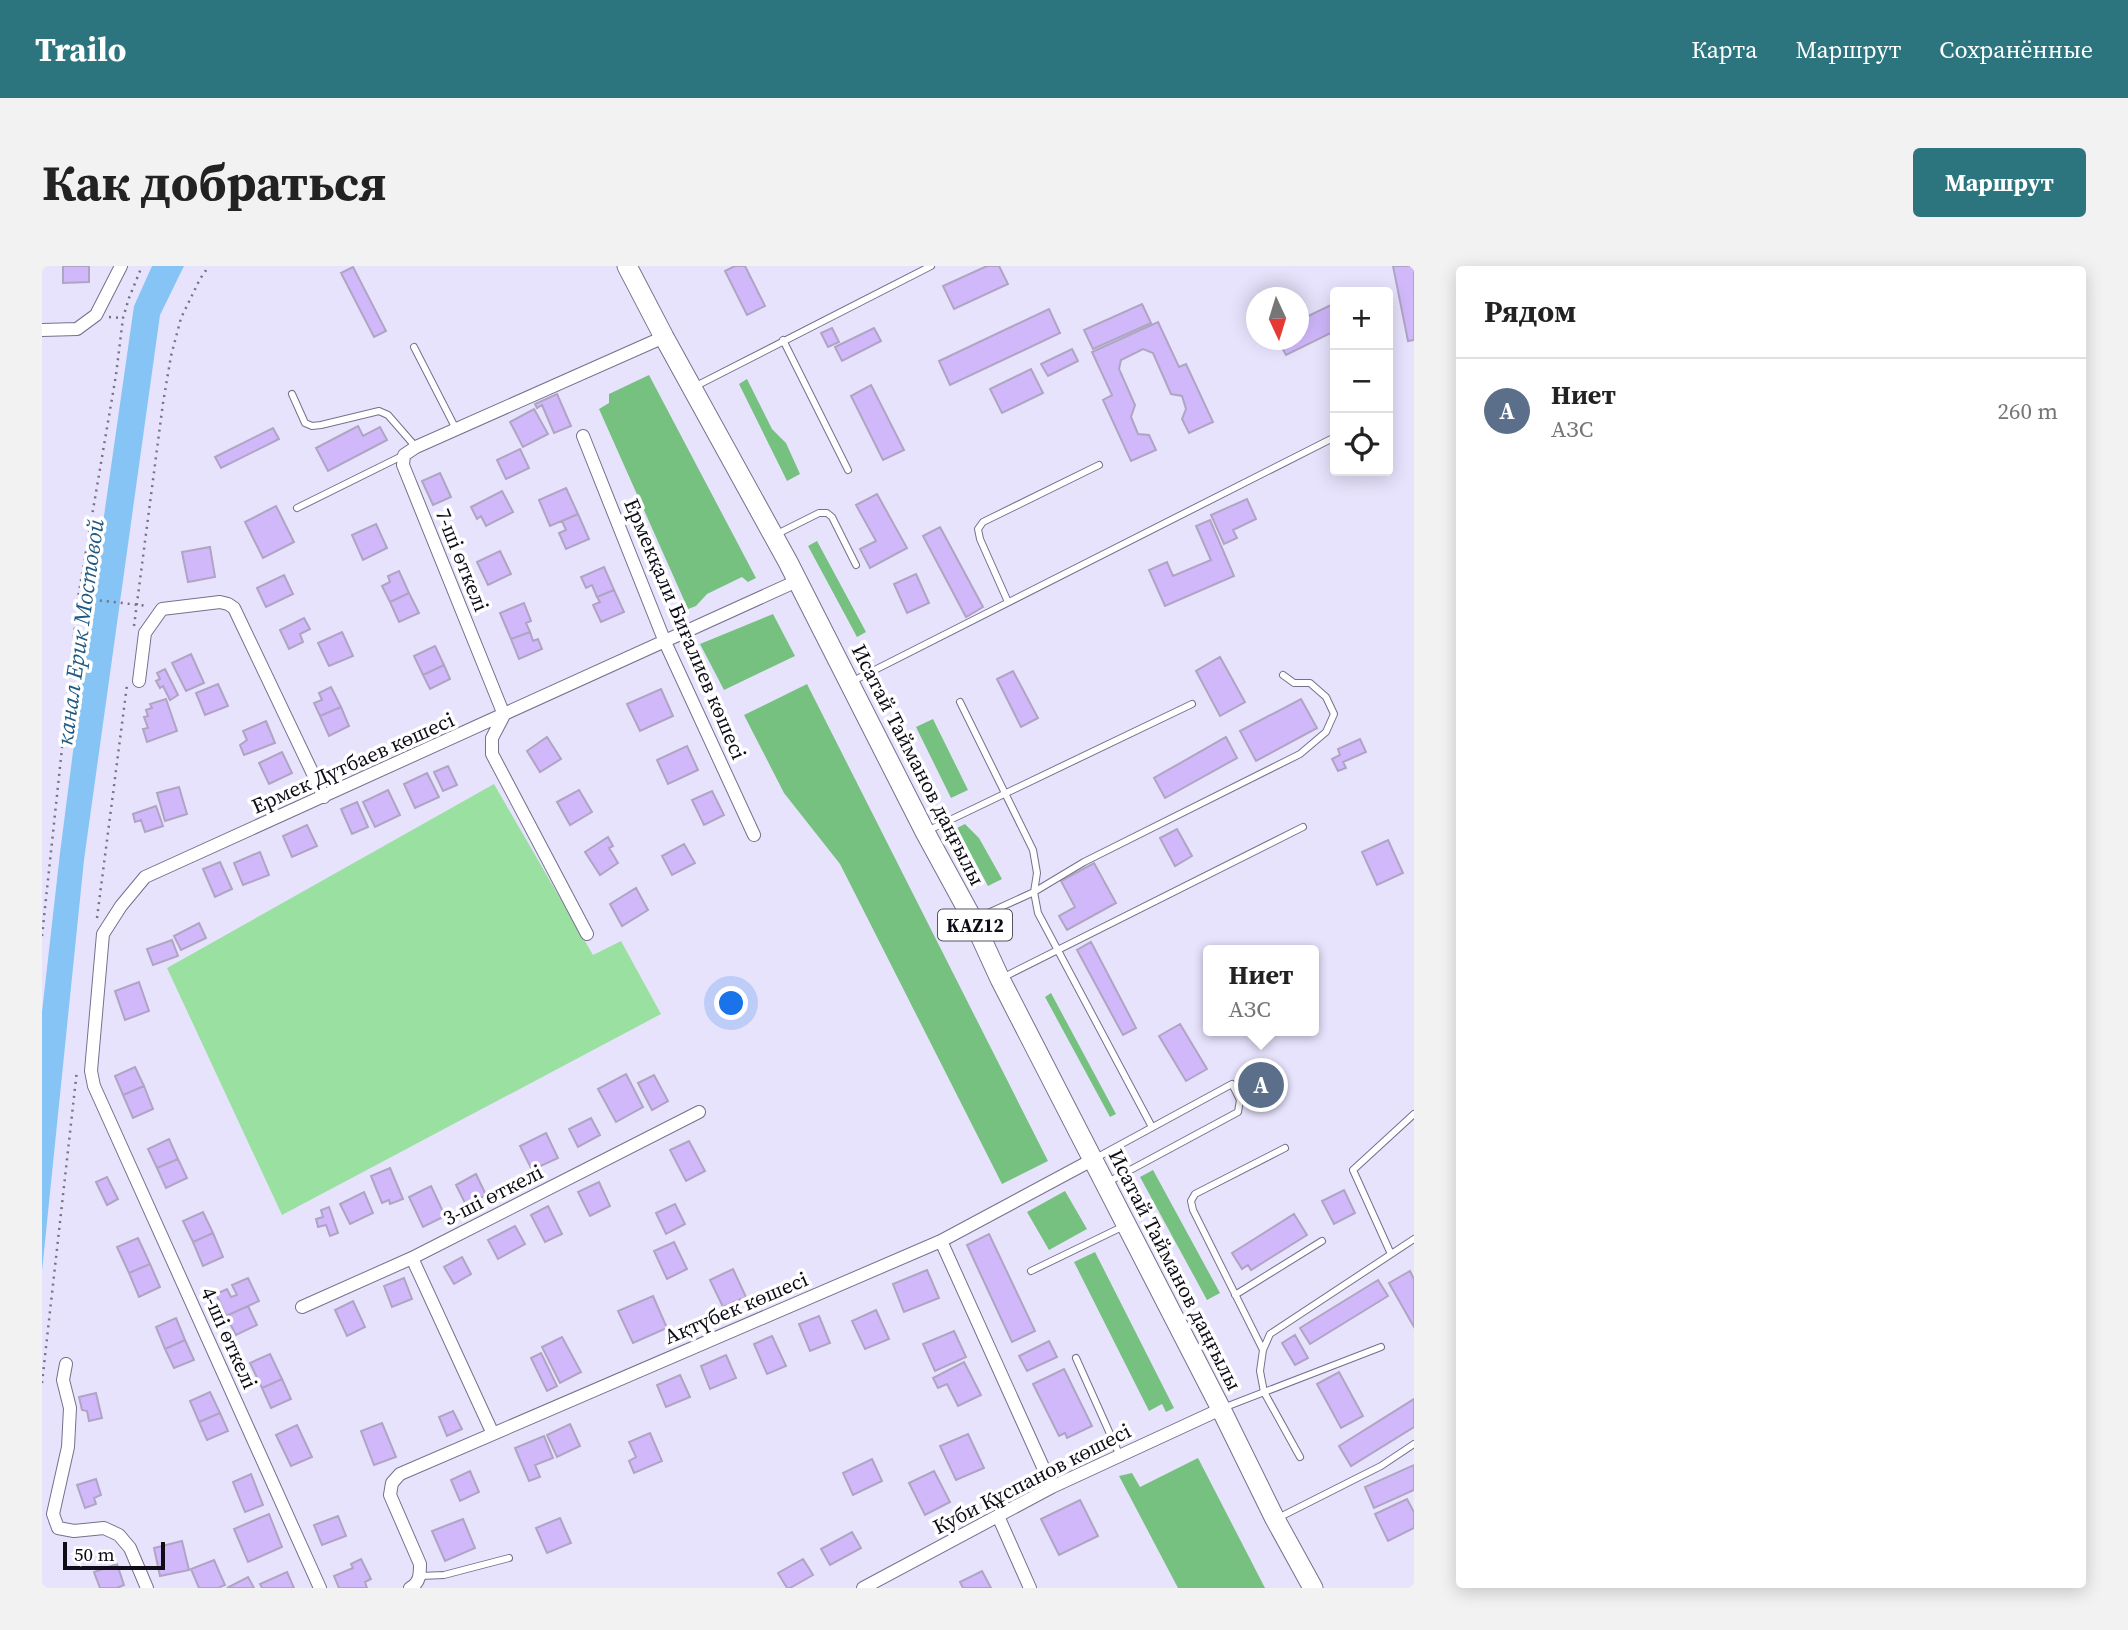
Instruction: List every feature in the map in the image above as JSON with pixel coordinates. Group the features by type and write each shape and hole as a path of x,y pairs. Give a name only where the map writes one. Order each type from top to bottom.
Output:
{"main road":[{"name":"Исатай Тайманов даңғылы","path":"627,266 774,536 925,832 973,920 1000,979 1275,1519 1313,1588"}],"street":[{"path":"42,330 77,329 96,315 121,266"},
{"path":"404,455 416,447 664,337"},
{"name":"Ермекқали Биғалиев көшесі","path":"583,436 665,642 754,835"},
{"name":"7-шi өткелi","path":"404,455 403,465 504,715"},
{"name":"Ермек Дүтбаев көшесi","path":"103,1103 94,1086 91,1071 103,934 121,906 145,877 797,581"},
{"path":"132,683 145,633 162,609 220,602 228,604 234,608 324,797"},
{"path":"504,715 492,738 492,754 587,934"},
{"name":"4-шi өткелi","path":"103,1103 320,1588"},
{"name":"3-шi өткелi","path":"302,1307 412,1258 699,1112"},
{"name":"Ақтүбек көшесi","path":"420,1576 420,1564 390,1495 393,1483 400,1474 941,1241 1092,1160"},
{"path":"941,1241 1052,1487"},
{"path":"412,1258 493,1434"},
{"path":"66,1364 63,1380 70,1408 68,1447 53,1514 58,1528 74,1531 104,1528 119,1535 130,1548 147,1588"},
{"name":"Куби Құспанов көшесi","path":"871,1586 1052,1487 1221,1409"},
{"path":"998,1516 1030,1588"},
{"path":"410,1588 420,1576"}],"lane":[{"path":"692,388 931,266"},
{"path":"783,340 848,470"},
{"path":"414,347 456,429"},
{"path":"292,394 305,423 312,426 379,411 388,415 416,447"},
{"path":"849,682 1330,440"},
{"path":"297,508 404,455"},
{"path":"1008,602 979,540 978,530 983,522 1099,465"},
{"path":"774,536 820,513 827,513 832,517 856,565"},
{"path":"973,920 1034,892 1084,862 1300,754 1326,732 1334,714 1326,697 1310,683 1294,683 1283,675"},
{"path":"960,702 1033,850 1037,873 1034,892 1038,914 1152,1127"},
{"path":"925,832 1192,704"},
{"path":"1000,979 1303,827"},
{"path":"1092,1160 1232,1084 1240,1100 1238,1112 1105,1184"},
{"path":"1391,1254 1353,1170 1414,1114"},
{"path":"1263,1350 1193,1210 1191,1201 1195,1194 1285,1148"},
{"path":"1031,1271 1126,1225"},
{"path":"1300,1457 1264,1392 1260,1371 1269,1334 1414,1239"},
{"path":"1235,1295 1322,1241"},
{"path":"1221,1409 1381,1347"},
{"path":"1076,1358 1120,1456"},
{"path":"1275,1519 1381,1466 1414,1444"},
{"path":"420,1576 444,1575 509,1558"}],"path":[{"path":"42,936 80,598 123,318 142,266"},
{"path":"133,631 171,356 181,318 209,266"},
{"path":"80,598 132,603"},
{"path":"97,917 132,683"},
{"path":"42,1383 78,1067"}],"green space":[{"path":"649,375 756,578 748,582 742,577 707,594 696,606 688,609 599,409 609,403 609,394"},
{"path":"747,379 772,429 786,443 800,474 787,481 739,384"},
{"path":"817,541 866,632 857,637 808,546"},
{"path":"773,614 795,656 724,690 700,644"},
{"path":"807,684 1048,1161 1002,1184 840,864 784,793 744,715"},
{"path":"933,719 968,790 951,798 916,727"},
{"path":"494,784 593,955 621,941 661,1014 282,1215 167,968"},
{"path":"965,824 979,838 1002,879 988,886 957,828"},
{"path":"1051,993 1116,1114 1110,1117 1045,997"},
{"path":"1153,1170 1220,1293 1207,1300 1140,1177"},
{"path":"1065,1191 1087,1229 1049,1250 1027,1212"},
{"path":"1095,1252 1174,1408 1166,1412 1162,1404 1149,1411 1074,1262"},
{"path":"1198,1458 1265,1588 1178,1588 1119,1476 1132,1473 1140,1487"}],"water":[{"name":"канал Ерик Мостовой","path":"152,266 184,266 160,315 84,860 42,1271 42,1012 97,565 134,306"}],"building":[{"path":"63,266 89,266 89,282 63,283"},
{"path":"735,266 745,266 765,306 747,315 725,271"},
{"path":"987,266 999,266 1008,284 954,309 943,286"},
{"path":"1393,266 1414,266 1414,340 1408,341"},
{"path":"353,267 386,331 374,337 341,273"},
{"path":"1142,304 1151,323 1093,349 1084,330"},
{"path":"1330,305 1330,333 1309,344 1309,316"},
{"path":"1049,309 1060,333 950,385 939,361"},
{"path":"1158,322 1179,367 1186,364 1213,422 1189,433 1182,419 1186,409 1182,396 1171,394 1153,353 1143,349 1121,360 1119,369 1135,405 1131,417 1138,434 1149,435 1156,450 1131,461 1103,400 1112,395 1092,352"},
{"path":"832,328 839,342 828,347 821,333"},
{"path":"874,328 881,341 842,361 835,347"},
{"path":"1072,349 1078,361 1048,376 1041,364"},
{"path":"1283,350 1296,350 1286,355"},
{"path":"1031,369 1043,393 1002,413 990,389"},
{"path":"871,385 904,450 883,460 851,396"},
{"path":"557,394 571,426 554,433 542,405 537,408 535,404"},
{"path":"534,409 548,434 523,447 510,422"},
{"path":"358,426 363,436 380,427 387,440 328,471 316,448"},
{"path":"273,428 279,439 221,468 215,457"},
{"path":"520,449 529,468 506,479 497,460"},
{"path":"440,473 451,497 433,505 422,481"},
{"path":"566,488 578,514 550,526 539,500"},
{"path":"502,491 513,512 486,526 481,516 477,519 471,507"},
{"path":"877,494 907,548 870,568 860,549 876,541 856,505"},
{"path":"1247,499 1256,519 1233,530 1237,538 1224,544 1211,515"},
{"path":"276,506 294,542 263,558 245,522"},
{"path":"578,514 589,539 566,549 559,533 566,530 562,521"},
{"path":"1210,520 1234,576 1165,606 1149,570 1167,562 1173,576 1211,560 1196,526"},
{"path":"376,524 387,548 363,560 352,535"},
{"path":"940,527 983,607 966,617 923,536"},
{"path":"210,547 215,577 188,582 182,552"},
{"path":"500,551 511,574 488,585 477,562"},
{"path":"604,567 614,590 597,597 592,585 586,588 581,577"},
{"path":"399,571 409,593 390,602 382,586 390,582 388,576"},
{"path":"916,574 929,603 907,613 894,584"},
{"path":"284,575 293,594 266,607 257,588"},
{"path":"614,590 624,612 601,622 593,605 600,602 597,597"},
{"path":"409,593 419,613 399,622 390,602"},
{"path":"524,603 531,621 526,623 530,632 511,639 500,613"},
{"path":"304,618 310,629 300,634 303,642 289,649 280,630"},
{"path":"342,632 353,656 329,666 318,643"},
{"path":"530,632 533,641 538,639 542,649 519,659 511,639"},
{"path":"435,646 444,665 423,675 414,656"},
{"path":"191,654 204,683 186,691 172,663"},
{"path":"1220,657 1245,702 1220,716 1196,671"},
{"path":"444,665 450,679 430,689 423,675"},
{"path":"165,669 178,695 170,700 163,686 160,688 156,681 160,679 157,673"},
{"path":"1013,671 1038,718 1021,727 997,679"},
{"path":"218,684 228,706 205,715 196,693"},
{"path":"331,687 341,707 320,716 314,703 322,700 319,693"},
{"path":"661,689 673,716 640,731 627,704"},
{"path":"166,699 177,731 147,742 143,729 148,728 144,717 148,716 146,710 152,708 150,704"},
{"path":"1301,699 1317,728 1256,761 1240,731"},
{"path":"341,707 349,726 329,736 320,716"},
{"path":"266,721 275,743 244,755 240,745 247,740 243,731"},
{"path":"547,737 561,759 540,772 527,751"},
{"path":"1226,737 1237,758 1165,798 1154,778"},
{"path":"1360,739 1366,752 1343,762 1346,768 1338,771 1332,759 1340,755 1338,749"},
{"path":"687,746 698,770 668,784 657,760"},
{"path":"282,752 292,773 269,784 259,763"},
{"path":"448,766 457,785 443,791 434,772"},
{"path":"427,773 439,797 415,808 404,784"},
{"path":"179,787 187,814 165,821 157,793"},
{"path":"388,790 400,815 375,827 363,802"},
{"path":"579,790 592,812 570,825 557,802"},
{"path":"712,791 724,815 704,825 692,800"},
{"path":"357,802 368,827 352,834 341,809"},
{"path":"156,806 163,826 145,832 141,820 135,822 133,814"},
{"path":"307,825 317,846 292,857 283,836"},
{"path":"1177,829 1192,856 1175,866 1160,838"},
{"path":"608,837 613,846 609,848 618,863 600,875 585,852"},
{"path":"1388,840 1403,873 1377,885 1362,852"},
{"path":"684,844 695,863 672,875 662,856"},
{"path":"260,852 269,875 243,885 234,863"},
{"path":"220,862 232,889 215,897 203,869"},
{"path":"1094,863 1116,903 1067,930 1059,916 1075,907 1061,881"},
{"path":"636,888 648,910 622,926 610,904"},
{"path":"199,923 206,938 181,950 174,936"},
{"path":"172,940 178,956 153,965 147,949"},
{"path":"1091,942 1136,1028 1123,1035 1077,950"},
{"path":"139,982 149,1011 125,1020 115,991"},
{"path":"1180,1024 1207,1069 1186,1081 1159,1036"},
{"path":"1269,1064 1281,1089 1261,1099 1249,1074"},
{"path":"135,1067 144,1086 123,1095 115,1076"},
{"path":"626,1074 643,1107 616,1122 598,1089"},
{"path":"654,1075 668,1101 652,1110 638,1083"},
{"path":"144,1086 153,1109 133,1118 123,1095"},
{"path":"591,1118 600,1135 578,1147 569,1129"},
{"path":"546,1133 558,1158 532,1170 520,1146"},
{"path":"169,1139 178,1159 157,1168 148,1149"},
{"path":"689,1141 705,1171 686,1181 670,1150"},
{"path":"178,1159 187,1178 166,1188 157,1168"},
{"path":"390,1168 403,1199 390,1204 389,1200 382,1203 371,1176"},
{"path":"476,1174 486,1195 466,1205 456,1185"},
{"path":"107,1177 118,1199 107,1205 96,1182"},
{"path":"599,1182 610,1206 590,1216 578,1192"},
{"path":"431,1186 445,1216 423,1227 409,1197"},
{"path":"1344,1190 1355,1213 1334,1224 1322,1201"},
{"path":"364,1192 373,1213 350,1224 340,1204"},
{"path":"675,1204 685,1224 666,1234 656,1213"},
{"path":"548,1206 562,1234 545,1242 531,1215"},
{"path":"329,1207 338,1233 330,1236 326,1225 318,1227 316,1219 323,1217 321,1210"},
{"path":"203,1212 213,1233 193,1242 183,1221"},
{"path":"1294,1214 1307,1235 1251,1270 1248,1265 1242,1269 1232,1253"},
{"path":"515,1226 525,1244 498,1259 488,1240"},
{"path":"213,1233 223,1257 203,1266 193,1242"},
{"path":"989,1234 1035,1331 1012,1342 967,1245"},
{"path":"138,1238 150,1264 129,1273 117,1247"},
{"path":"674,1242 687,1269 667,1279 654,1251"},
{"path":"462,1257 471,1274 454,1284 444,1267"},
{"path":"150,1264 160,1287 139,1297 129,1273"},
{"path":"733,1269 746,1297 723,1307 710,1280"},
{"path":"927,1270 939,1298 904,1312 893,1284"},
{"path":"1410,1271 1414,1279 1414,1327 1389,1283"},
{"path":"248,1278 259,1301 226,1316 216,1294 227,1289 231,1297 237,1295 232,1285"},
{"path":"404,1278 412,1299 392,1307 384,1286"},
{"path":"1378,1280 1388,1296 1310,1344 1300,1328"},
{"path":"653,1296 667,1328 633,1343 618,1311"},
{"path":"353,1301 365,1327 347,1336 335,1310"},
{"path":"248,1306 257,1325 236,1335 226,1316"},
{"path":"876,1310 889,1339 865,1349 852,1321"},
{"path":"819,1316 830,1343 810,1351 799,1324"},
{"path":"176,1318 185,1340 165,1349 156,1327"},
{"path":"954,1331 966,1357 935,1371 923,1344"},
{"path":"1295,1335 1308,1358 1295,1365 1282,1343"},
{"path":"772,1336 786,1366 767,1374 754,1344"},
{"path":"562,1337 581,1372 560,1383 542,1347"},
{"path":"185,1340 194,1360 174,1368 165,1349"},
{"path":"1049,1341 1057,1357 1027,1371 1019,1356"},
{"path":"541,1353 557,1386 547,1391 531,1358"},
{"path":"270,1354 282,1379 262,1388 250,1363"},
{"path":"726,1355 736,1378 710,1389 701,1366"},
{"path":"964,1362 981,1395 958,1406 947,1384 938,1388 933,1378"},
{"path":"1064,1369 1092,1426 1067,1438 1065,1433 1059,1436 1033,1384"},
{"path":"1339,1372 1363,1416 1341,1428 1317,1384"},
{"path":"680,1375 690,1397 666,1407 657,1385"},
{"path":"282,1379 291,1399 271,1408 262,1388"},
{"path":"210,1392 220,1413 199,1422 190,1401"},
{"path":"96,1393 102,1418 89,1421 87,1411 82,1410 79,1397"},
{"path":"1414,1399 1414,1427 1351,1466 1339,1446"},
{"path":"453,1411 462,1429 447,1436 439,1417"},
{"path":"220,1413 228,1431 207,1440 199,1422"},
{"path":"382,1423 396,1457 374,1465 361,1431"},
{"path":"570,1424 580,1446 557,1457 547,1435"},
{"path":"297,1425 312,1457 291,1466 276,1435"},
{"path":"650,1433 662,1461 634,1473 629,1461 636,1457 629,1442"},
{"path":"968,1434 984,1468 956,1480 940,1446"},
{"path":"544,1436 553,1458 535,1465 540,1477 529,1481 515,1448"},
{"path":"872,1459 882,1481 853,1495 843,1473"},
{"path":"1414,1465 1414,1490 1374,1508 1365,1487"},
{"path":"470,1471 479,1492 460,1501 451,1480"},
{"path":"934,1471 950,1502 925,1515 909,1483"},
{"path":"251,1474 263,1505 245,1512 233,1482"},
{"path":"96,1479 101,1495 94,1498 96,1504 85,1508 77,1485"},
{"path":"1407,1499 1414,1512 1414,1528 1388,1541 1375,1514"},
{"path":"1080,1500 1098,1536 1059,1555 1041,1519"},
{"path":"269,1514 282,1547 248,1562 234,1529"},
{"path":"338,1516 346,1536 322,1545 314,1525"},
{"path":"560,1518 571,1543 547,1553 536,1528"},
{"path":"463,1519 475,1548 445,1561 432,1531"},
{"path":"852,1532 861,1548 830,1565 821,1549"},
{"path":"182,1541 189,1570 160,1576 154,1548"},
{"path":"361,1559 371,1579 365,1582 367,1588 339,1588 334,1576 353,1568 351,1564"},
{"path":"803,1559 813,1575 787,1588 778,1573"},
{"path":"214,1560 225,1585 218,1588 199,1588 191,1569"},
{"path":"117,1564 124,1585 117,1588 100,1588 94,1572"},
{"path":"982,1571 991,1588 963,1588 960,1582"},
{"path":"287,1572 294,1588 262,1588 260,1584"},
{"path":"248,1577 254,1588 227,1588"}],"place":[{"name":"Ниет","path":"1261,1085"}]}
